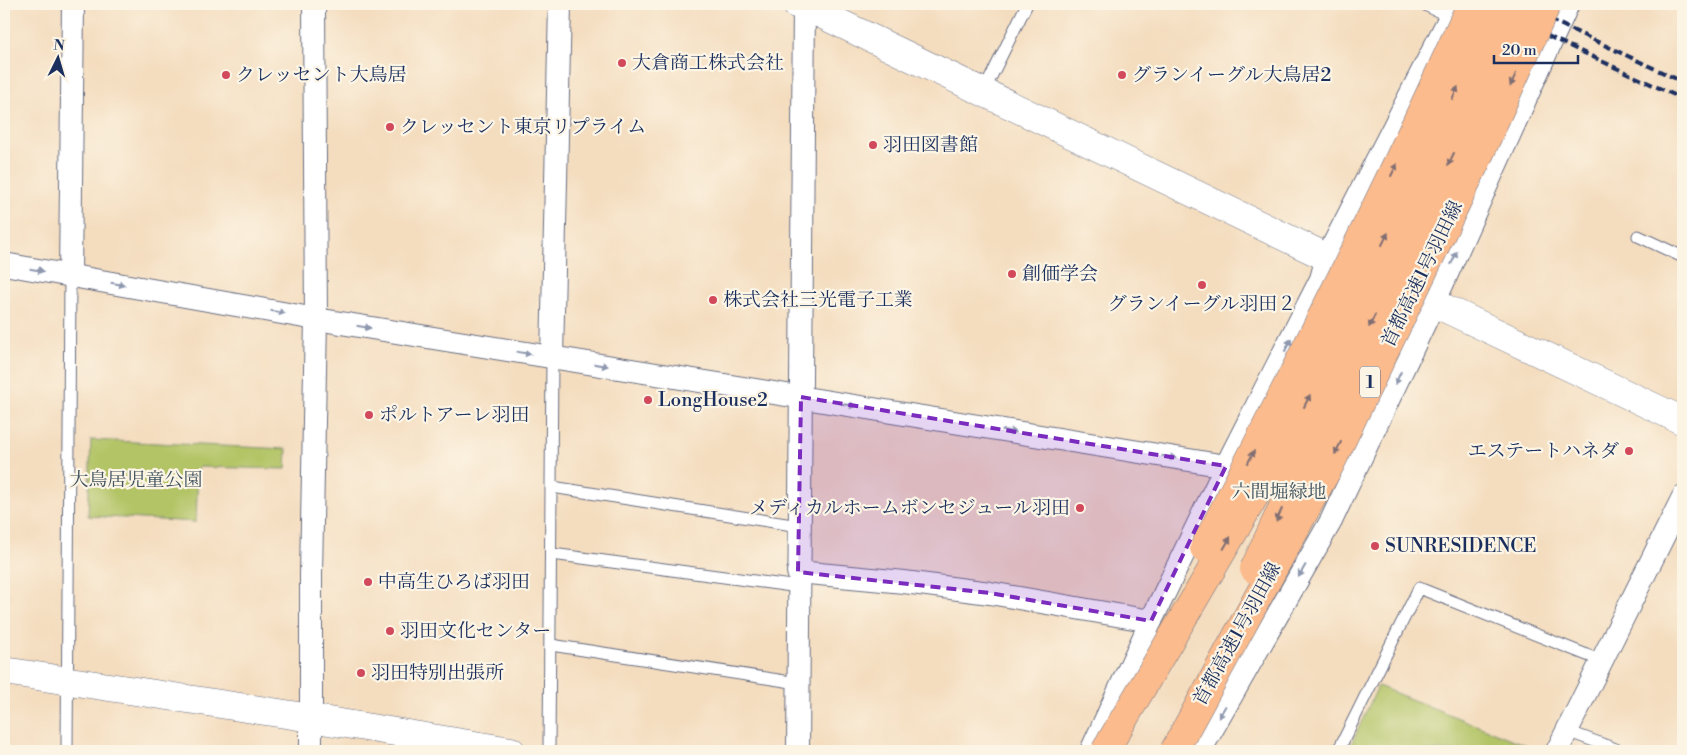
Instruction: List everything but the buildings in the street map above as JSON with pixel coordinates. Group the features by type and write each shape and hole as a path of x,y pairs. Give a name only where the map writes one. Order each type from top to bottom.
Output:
{"highway":[{"path":"1105,751 1290,436 1437,132 1496,4"},
{"path":"1172,751 1310,448 1456,148 1522,4"},
{"name":"首都高速1号羽田線","path":"1172,751 1331,463 1478,158 1547,4"},
{"path":"1105,751 1175,605 1273,414 1418,120 1460,10"}],"street":[{"path":"70,276 73,4"},
{"path":"311,751 311,574 316,319 314,4"},
{"path":"552,357 560,4"},
{"path":"1200,751 1331,521 1434,303 1568,4"},
{"path":"798,751 801,5 984,91 1327,257 1434,303 1683,422"},
{"path":"1091,751 1226,466 1321,278 1327,257 1460,10"},
{"path":"4,264 316,319 1226,466"},
{"path":"1557,751 1683,498"},
{"path":"798,579 904,582 980,592 1151,621"},
{"path":"4,671 511,751"}],"lane":[{"path":"984,91 1027,4"},
{"path":"1424,4 1460,10"},
{"path":"1638,236 1683,257"},
{"path":"67,751 70,276"},
{"path":"549,751 552,357"},
{"path":"552,488 799,526"},
{"path":"552,554 798,579"},
{"path":"1338,751 1419,588 1602,661"},
{"path":"551,645 798,683"},
{"path":"1567,731 1620,751"}],"highlighted area":[{"path":"801,397 1226,466 1151,621 990,593 798,572"}],"green space":[{"name":"大鳥居児童公園","path":"91,440 287,449 286,469 198,467 196,522 88,516"},
{"path":"1378,686 1541,751 1348,751"}],"railway":[{"path":"1483,4 1683,99"},
{"path":"1517,4 1683,82"}],"place":[{"name":"大倉商工株式会社","path":"622,63"},
{"name":"クレッセント大鳥居","path":"226,75"},
{"name":"グランイーグル大鳥居2","path":"1122,75"},
{"name":"クレッセント東京リプライム","path":"390,127"},
{"name":"羽田図書館","path":"873,145"},
{"name":"創価学会","path":"1012,274"},
{"name":"グランイーグル羽田２","path":"1202,285"},
{"name":"株式会社三光電子工業","path":"713,300"},
{"name":"LongHouse2","path":"648,400"},
{"name":"ポルトアーレ羽田","path":"369,415"},
{"name":"エステートハネダ","path":"1629,451"},
{"name":"メディカルホームボンセジュール羽田","path":"1080,508"},
{"name":"SUNRESIDENCE","path":"1375,546"},
{"name":"中高生ひろば羽田","path":"368,582"},
{"name":"羽田文化センター","path":"390,631"},
{"name":"羽田特別出張所","path":"361,673"}],"park label":[{"name":"六間堀緑地","path":"1279,492"}]}
